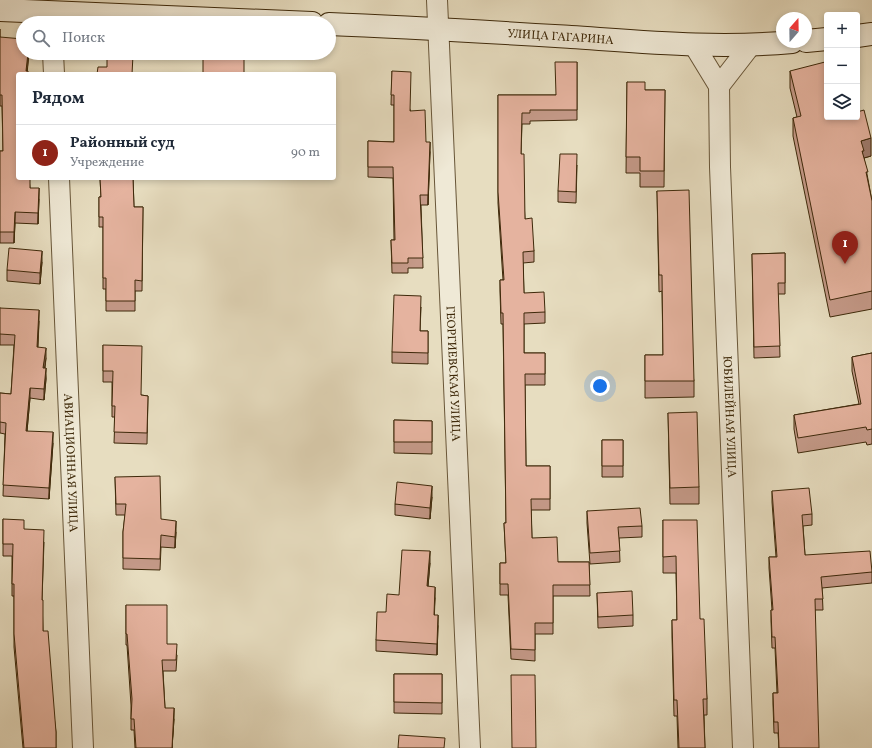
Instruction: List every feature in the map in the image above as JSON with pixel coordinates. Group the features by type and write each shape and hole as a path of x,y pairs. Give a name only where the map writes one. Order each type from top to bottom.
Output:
{"main road":[{"path":"0,10 147,16"},
{"name":"УЛИЦА ГАГАРИНА","path":"336,24 438,28 694,45 750,46 776,44"},
{"path":"860,36 872,34"},
{"path":"812,40 824,39"}],"street":[{"name":"ГЕОРГИЕВСКАЯ УЛИЦА","path":"437,0 470,748"},
{"name":"ЮБИЛЕЙНАЯ УЛИЦА","path":"694,45 719,86 743,748"},
{"path":"719,86 750,46"},
{"path":"53,60 54,72"},
{"name":"АВИАЦИОННАЯ УЛИЦА","path":"59,180 83,748"}],"building":[{"path":"0,37 16,38 16,60 27,60 26,71 28,72 16,72 16,180 30,180 30,188 39,188 38,213 15,212 14,232 0,232 0,151 3,151 2,95 0,95"},
{"path":"107,60 133,60 132,72 97,72 98,67 107,67"},
{"path":"203,60 244,60 244,72 203,72"},
{"path":"555,62 577,62 577,110 530,110 530,113 522,113 521,154 524,154 525,219 532,218 534,251 523,252 524,293 544,292 545,312 524,313 524,353 545,353 545,374 525,374 526,466 550,466 550,499 531,499 532,538 557,537 558,562 589,562 590,585 553,585 553,623 535,623 535,650 511,649 508,584 500,584 500,563 506,563 504,523 506,523 503,313 501,313 500,280 504,280 498,192 498,95 556,95"},
{"path":"824,62 824,120 860,120 860,111 864,110 871,138 861,141 864,151 862,151 868,172 866,172 872,201 872,291 830,300 793,118 801,116 790,71"},
{"path":"392,71 411,72 410,111 425,110 426,142 430,142 428,195 420,195 423,258 408,258 408,263 392,263 391,240 395,240 393,167 368,167 368,141 394,142 394,95 391,95"},
{"path":"627,82 645,82 645,90 665,90 664,171 640,171 640,157 626,157"},
{"path":"560,154 577,154 576,192 558,191"},
{"path":"100,180 133,180 134,207 143,207 142,281 135,280 135,301 106,301 106,278 103,278 103,217 99,217 99,197 101,197"},
{"path":"689,190 694,381 645,381 645,355 663,355 662,275 659,275 657,191"},
{"path":"9,248 42,251 40,273 7,270"},
{"path":"785,253 785,283 778,283 780,346 754,347 752,254"},
{"path":"394,295 421,296 420,331 428,331 428,353 392,352"},
{"path":"0,308 39,310 37,347 46,348 43,368 46,368 44,389 30,388 26,431 53,432 49,488 3,485 6,423 0,422 0,393 11,394 15,335 0,334"},
{"path":"103,345 142,346 141,395 148,396 147,433 114,432 115,406 112,406 113,371 103,371"},
{"path":"872,353 872,429 867,430 866,427 798,438 794,415 861,404 852,357"},
{"path":"697,412 699,487 670,488 668,413"},
{"path":"394,420 432,421 432,442 394,442"},
{"path":"602,440 623,440 623,466 602,466"},
{"path":"160,476 161,519 176,521 175,537 161,535 160,559 123,558 123,532 126,504 116,504 115,477"},
{"path":"397,482 432,486 430,508 395,504"},
{"path":"809,488 812,514 802,515 805,555 870,551 872,572 821,577 823,599 815,599 819,748 779,748 778,722 774,722 773,693 778,693 775,637 772,637 771,610 773,610 769,557 777,557 772,491"},
{"path":"640,508 642,526 618,527 620,551 590,553 587,511"},
{"path":"3,519 24,520 24,529 44,530 42,600 43,631 48,631 56,748 24,748 14,634 14,584 12,584 13,544 3,544"},
{"path":"663,520 697,520 700,619 704,619 707,699 703,699 705,748 679,748 677,700 674,700 672,620 677,620 676,556 663,557"},
{"path":"402,550 430,551 427,586 435,587 434,615 438,615 437,644 376,640 377,612 386,612 387,594 399,595"},
{"path":"632,591 633,615 598,617 597,593"},
{"path":"126,605 167,605 167,644 177,644 176,660 162,660 165,708 174,708 172,748 136,748 134,719 131,719 132,699 126,634"},
{"path":"394,674 442,674 442,703 394,702"},
{"path":"511,675 535,675 536,748 512,748"},
{"path":"399,735 445,738 444,748 398,748"}],"place":[{"name":"Районный суд","path":"845,264"}]}
